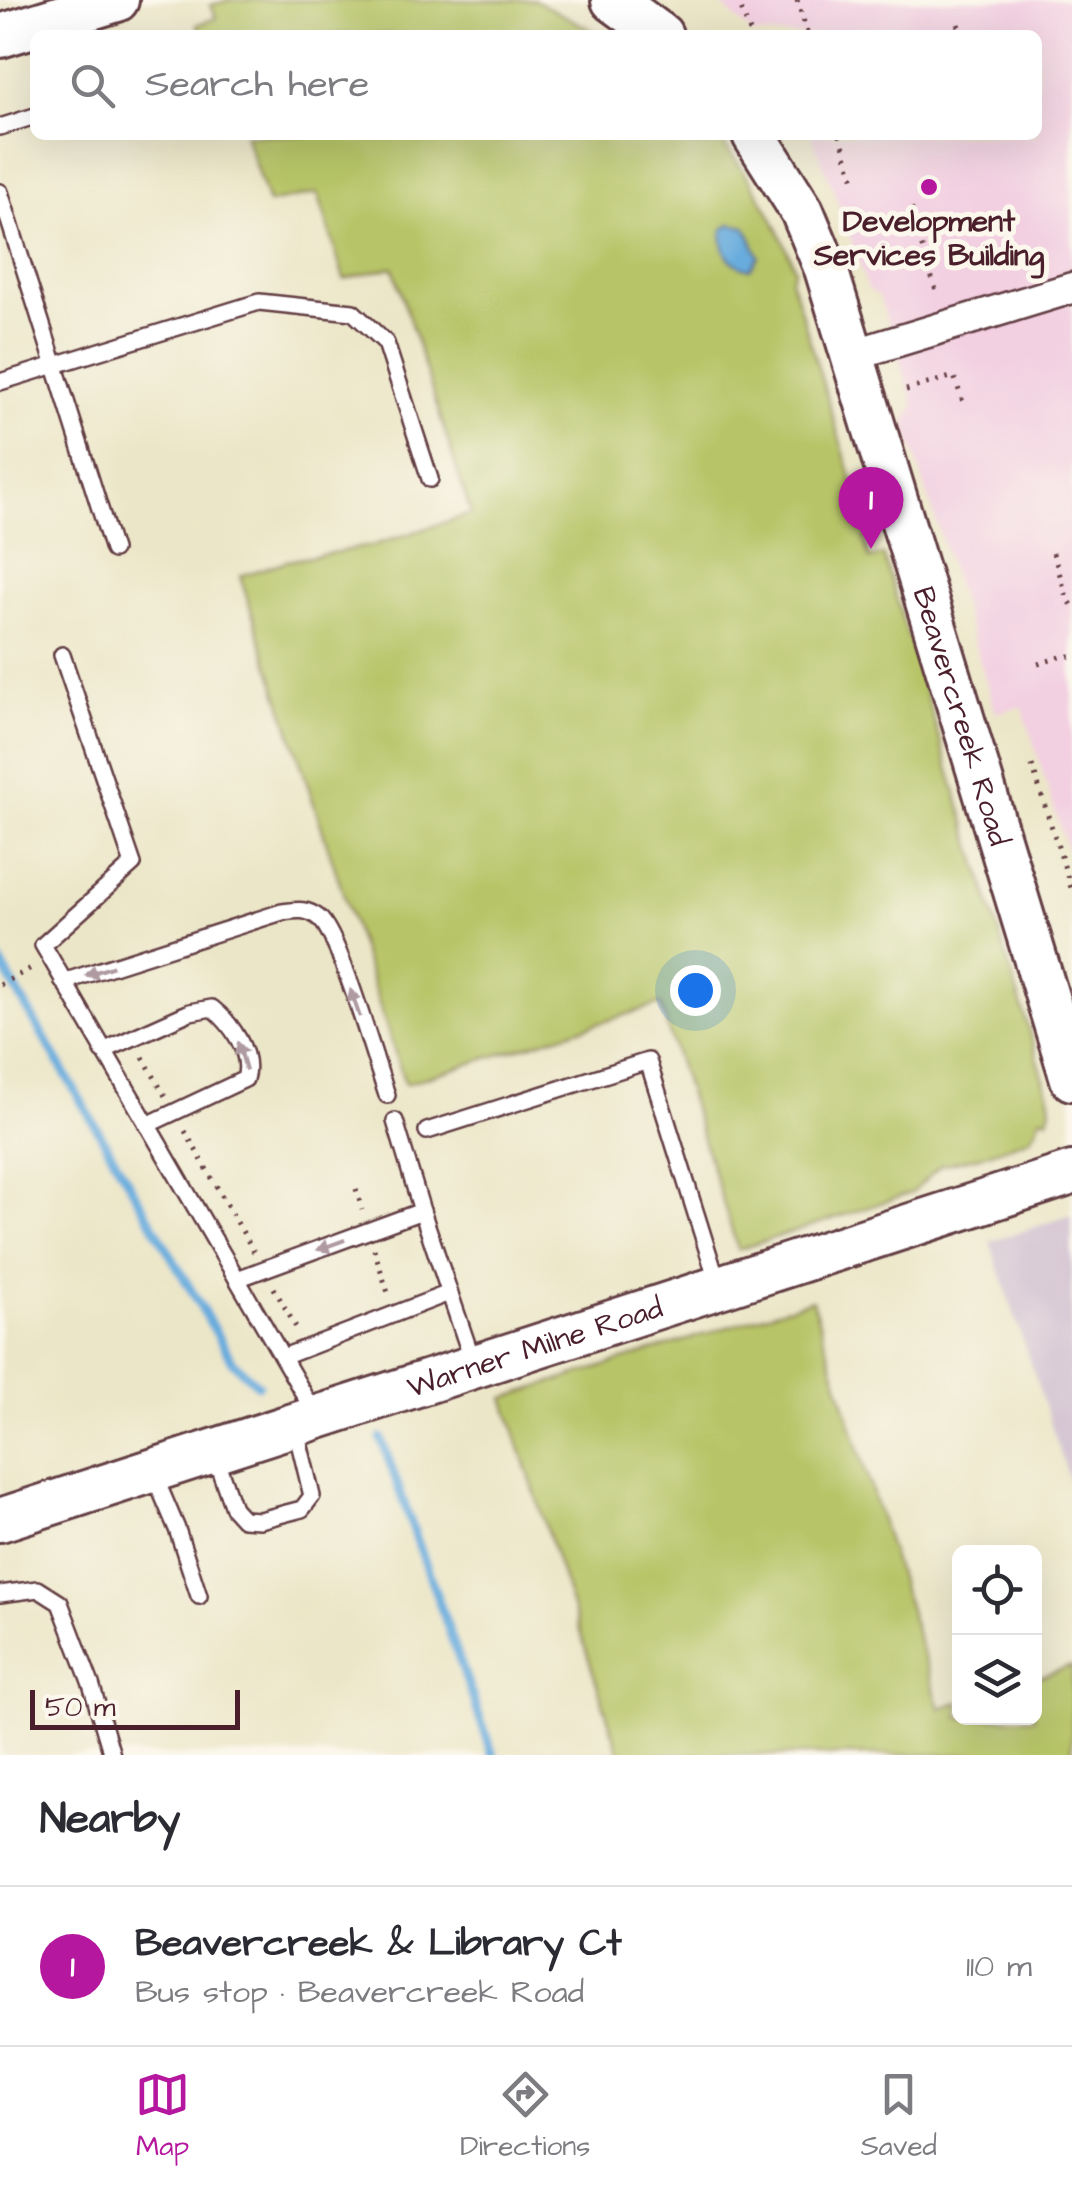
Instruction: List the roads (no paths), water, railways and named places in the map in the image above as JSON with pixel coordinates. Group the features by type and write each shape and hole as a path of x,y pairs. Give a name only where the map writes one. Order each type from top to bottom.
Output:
{"main road":[{"path":"0,36 117,0"},
{"path":"613,0 654,30"},
{"name":"Beavercreek Road","path":"757,140 784,180 815,240 1072,1080"},
{"name":"Warner Milne Road","path":"0,1520 1072,1174"}],"street":[{"path":"852,355 1072,288"}],"lane":[{"path":"0,127 30,118"},
{"path":"0,192 113,550"},
{"path":"0,382 260,302 353,312 386,343 430,479"},
{"path":"62,656 132,864 43,945 283,1358 306,1422 312,1496 302,1509 260,1520 242,1519 232,1508 214,1452"},
{"path":"64,982 282,912 304,909 322,920 336,946 387,1095"},
{"path":"103,1050 190,1012 212,1008 232,1028 245,1057 245,1079 147,1125"},
{"path":"427,1131 648,1061 719,1288"},
{"path":"395,1121 475,1368"},
{"path":"237,1279 422,1211"},
{"path":"283,1358 449,1293"},
{"path":"152,1471 177,1529 198,1596"},
{"path":"0,1594 38,1589 60,1603 112,1755"}],"water":[{"path":"730,224 746,227 759,256 750,269 736,264 725,251 722,231"}],"waterway":[{"path":"0,962 233,1362 258,1385"},
{"path":"381,1438 493,1755"}],"place":[{"name":"Development Services Building","path":"929,187"},
{"name":"Beavercreek & Library Ct","path":"871,549"}]}
